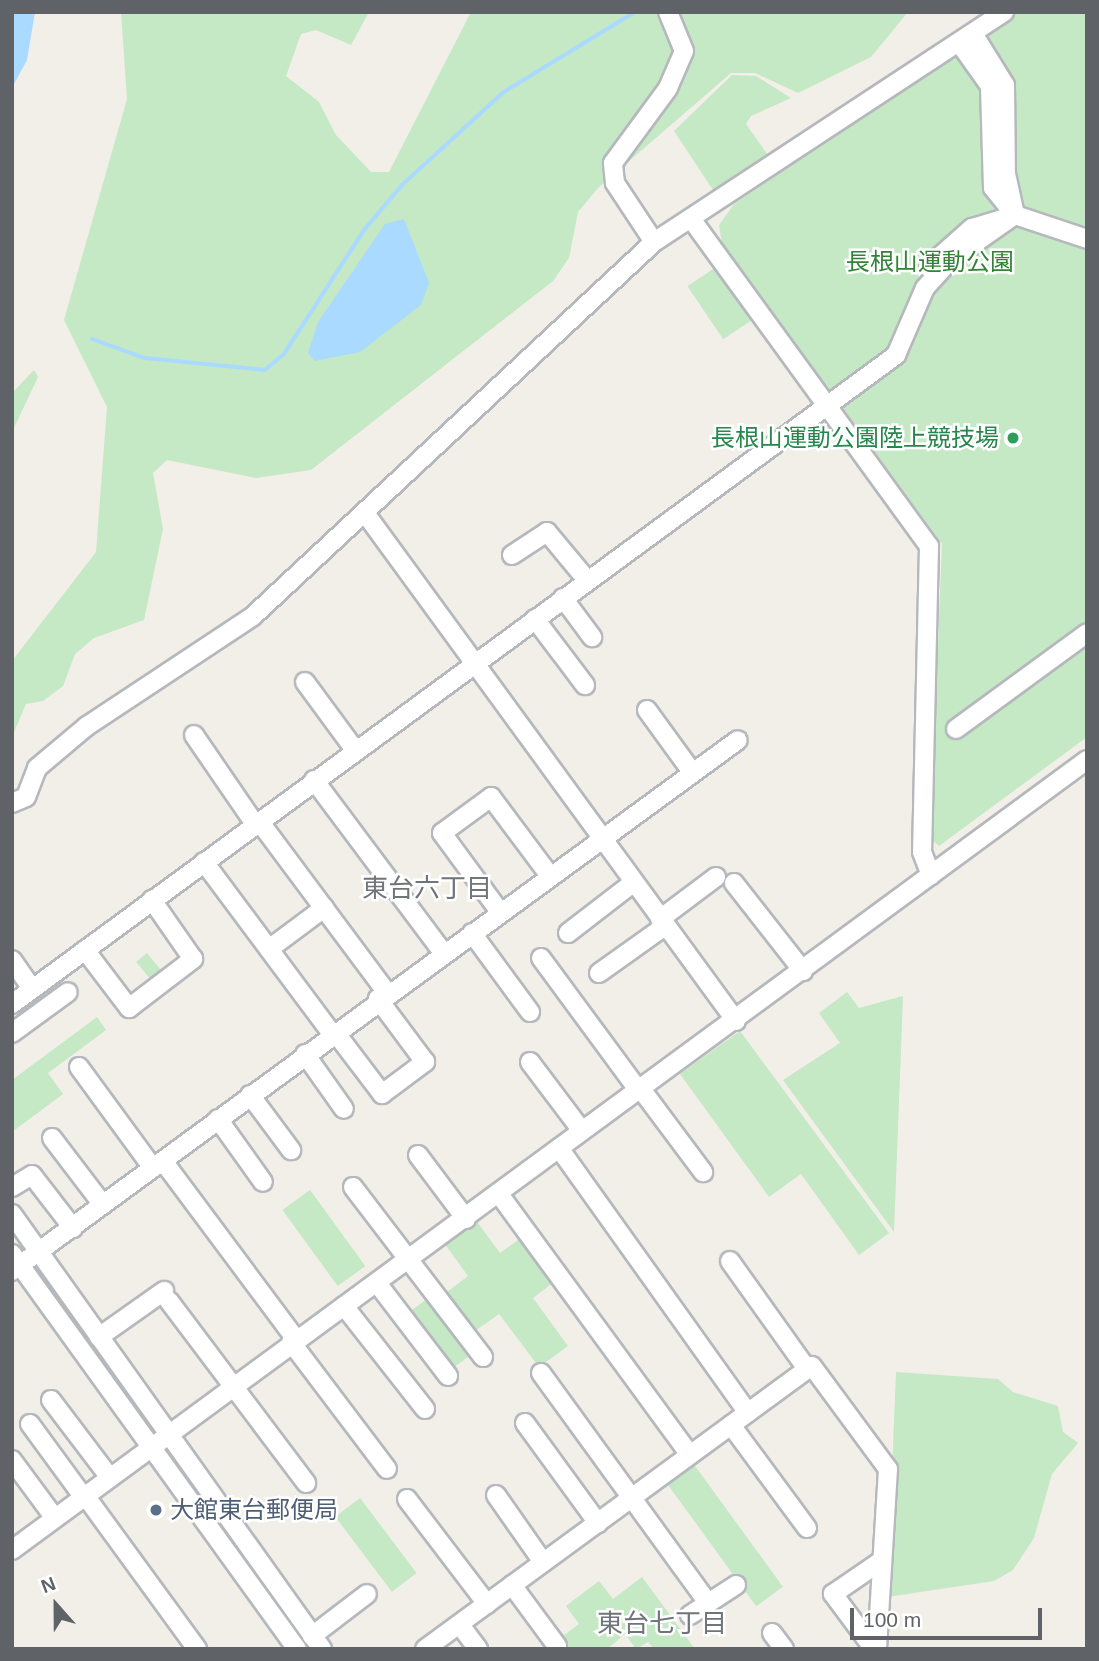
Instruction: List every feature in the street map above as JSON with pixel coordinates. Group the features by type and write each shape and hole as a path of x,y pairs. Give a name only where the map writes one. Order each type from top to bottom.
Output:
{"street":[{"path":"654,243 615,183 613,163 668,88 684,51 668,12"},
{"path":"12,803 26,797 37,768 88,726 253,616 654,243 968,40 1004,12"},
{"path":"968,40 990,86 993,188 1015,215 1087,239"},
{"path":"12,1004 896,355 895,322 938,255 972,228 1015,215"},
{"path":"692,220 828,403 929,546 933,560 922,852 931,876"},
{"path":"365,513 471,665 736,1021"},
{"path":"512,555 547,532 587,580"},
{"path":"563,598 592,637"},
{"path":"535,619 585,685"},
{"path":"956,729 1087,633"},
{"path":"305,682 355,750"},
{"path":"646,718 690,774"},
{"path":"194,735 257,823 324,908 425,1062 382,1094 204,862"},
{"path":"297,1649 15,1264 40,1252 383,996 738,740"},
{"path":"12,1550 165,1433 293,1340 410,1262 582,1131 736,1021 1087,760"},
{"path":"314,780 444,954"},
{"path":"500,912 442,833 491,797 550,876"},
{"path":"599,973 716,877"},
{"path":"568,933 633,883"},
{"path":"734,883 803,971"},
{"path":"85,950 129,1009 193,959 152,900"},
{"path":"269,949 324,908"},
{"path":"472,933 530,1012"},
{"path":"541,958 703,1171"},
{"path":"12,960 32,989"},
{"path":"15,1025 68,992"},
{"path":"305,1054 344,1108"},
{"path":"530,1062 582,1131"},
{"path":"79,1067 158,1164 293,1340 387,1469"},
{"path":"250,1095 291,1150"},
{"path":"218,1119 263,1182"},
{"path":"52,1138 103,1205"},
{"path":"559,1149 748,1413"},
{"path":"418,1154 466,1219"},
{"path":"12,1187 32,1175 73,1228"},
{"path":"353,1187 483,1357"},
{"path":"499,1194 690,1455"},
{"path":"12,1214 165,1433 317,1642 367,1594"},
{"path":"730,1261 807,1369"},
{"path":"377,1283 448,1376"},
{"path":"99,1337 167,1296 306,1483"},
{"path":"344,1306 425,1409"},
{"path":"425,1649 812,1366 888,1469 875,1649"},
{"path":"541,1373 709,1603"},
{"path":"51,1400 108,1475"},
{"path":"525,1423 598,1523"},
{"path":"30,1424 197,1649"},
{"path":"731,1425 807,1528"},
{"path":"12,1460 54,1517"},
{"path":"496,1494 544,1562"},
{"path":"407,1499 487,1604"},
{"path":"875,1649 833,1594 881,1561"},
{"path":"512,1585 557,1646"},
{"path":"690,1615 736,1585"},
{"path":"460,1625 478,1649"},
{"path":"772,1633 783,1649"}],"green space":[{"path":"121,12 369,12 351,45 316,30 301,34 286,76 319,102 336,135 371,172 389,172 471,12 908,12 871,57 798,93 755,73 731,73 598,188 578,212 569,258 553,281 311,470 256,478 167,460 153,473 163,529 144,620 94,638 75,654 63,686 43,701 26,704 12,737 12,661 96,552 107,407 64,320 127,99"},
{"name":"長根山運動公園","path":"1087,12 1087,737 939,846 930,838 942,544 822,379 795,355 722,243 719,225 734,204 1014,13"},
{"path":"732,75 756,76 791,98 751,116 746,124 772,161 717,196 674,131"},
{"path":"719,265 755,318 723,339 687,286"},
{"path":"34,370 38,377 12,432 12,393"},
{"path":"147,953 164,974 153,983 136,962"},
{"path":"847,992 859,1008 903,996 894,1232 783,1080 840,1043 819,1013"},
{"path":"97,1017 106,1030 48,1073 63,1094 12,1132 12,1080"},
{"path":"740,1031 889,1233 859,1255 801,1174 769,1197 680,1074"},
{"path":"310,1190 365,1266 338,1286 282,1210"},
{"path":"475,1219 500,1253 525,1235 558,1279 533,1298 568,1346 539,1367 499,1314 472,1333 443,1295 468,1276 444,1243"},
{"path":"432,1295 475,1352 450,1370 407,1314"},
{"path":"896,1372 998,1379 1013,1392 1058,1406 1063,1432 1078,1443 1052,1474 1034,1538 1013,1570 994,1581 887,1597"},
{"path":"690,1459 783,1587 756,1606 663,1478"},
{"path":"360,1498 417,1573 392,1592 335,1517"},
{"path":"642,1577 695,1649 654,1649 648,1642 636,1649 625,1634 607,1649 567,1649 559,1639 579,1624 566,1606 599,1581 613,1599"}],"water":[{"path":"12,12 35,12 27,60 12,88"},
{"path":"404,219 429,283 421,305 360,352 315,361 308,353 318,322 385,224"}],"waterway":[{"path":"92,339 145,358 265,370 284,354 365,229 402,185 504,92 635,12"}],"place":[{"name":"長根山運動公園陸上競技場","path":"1013,438"},
{"name":"大館東台郵便局","path":"156,1510"}],"district":[{"name":"東台六丁目","path":"427,889"},
{"name":"東台七丁目","path":"662,1624"}]}
